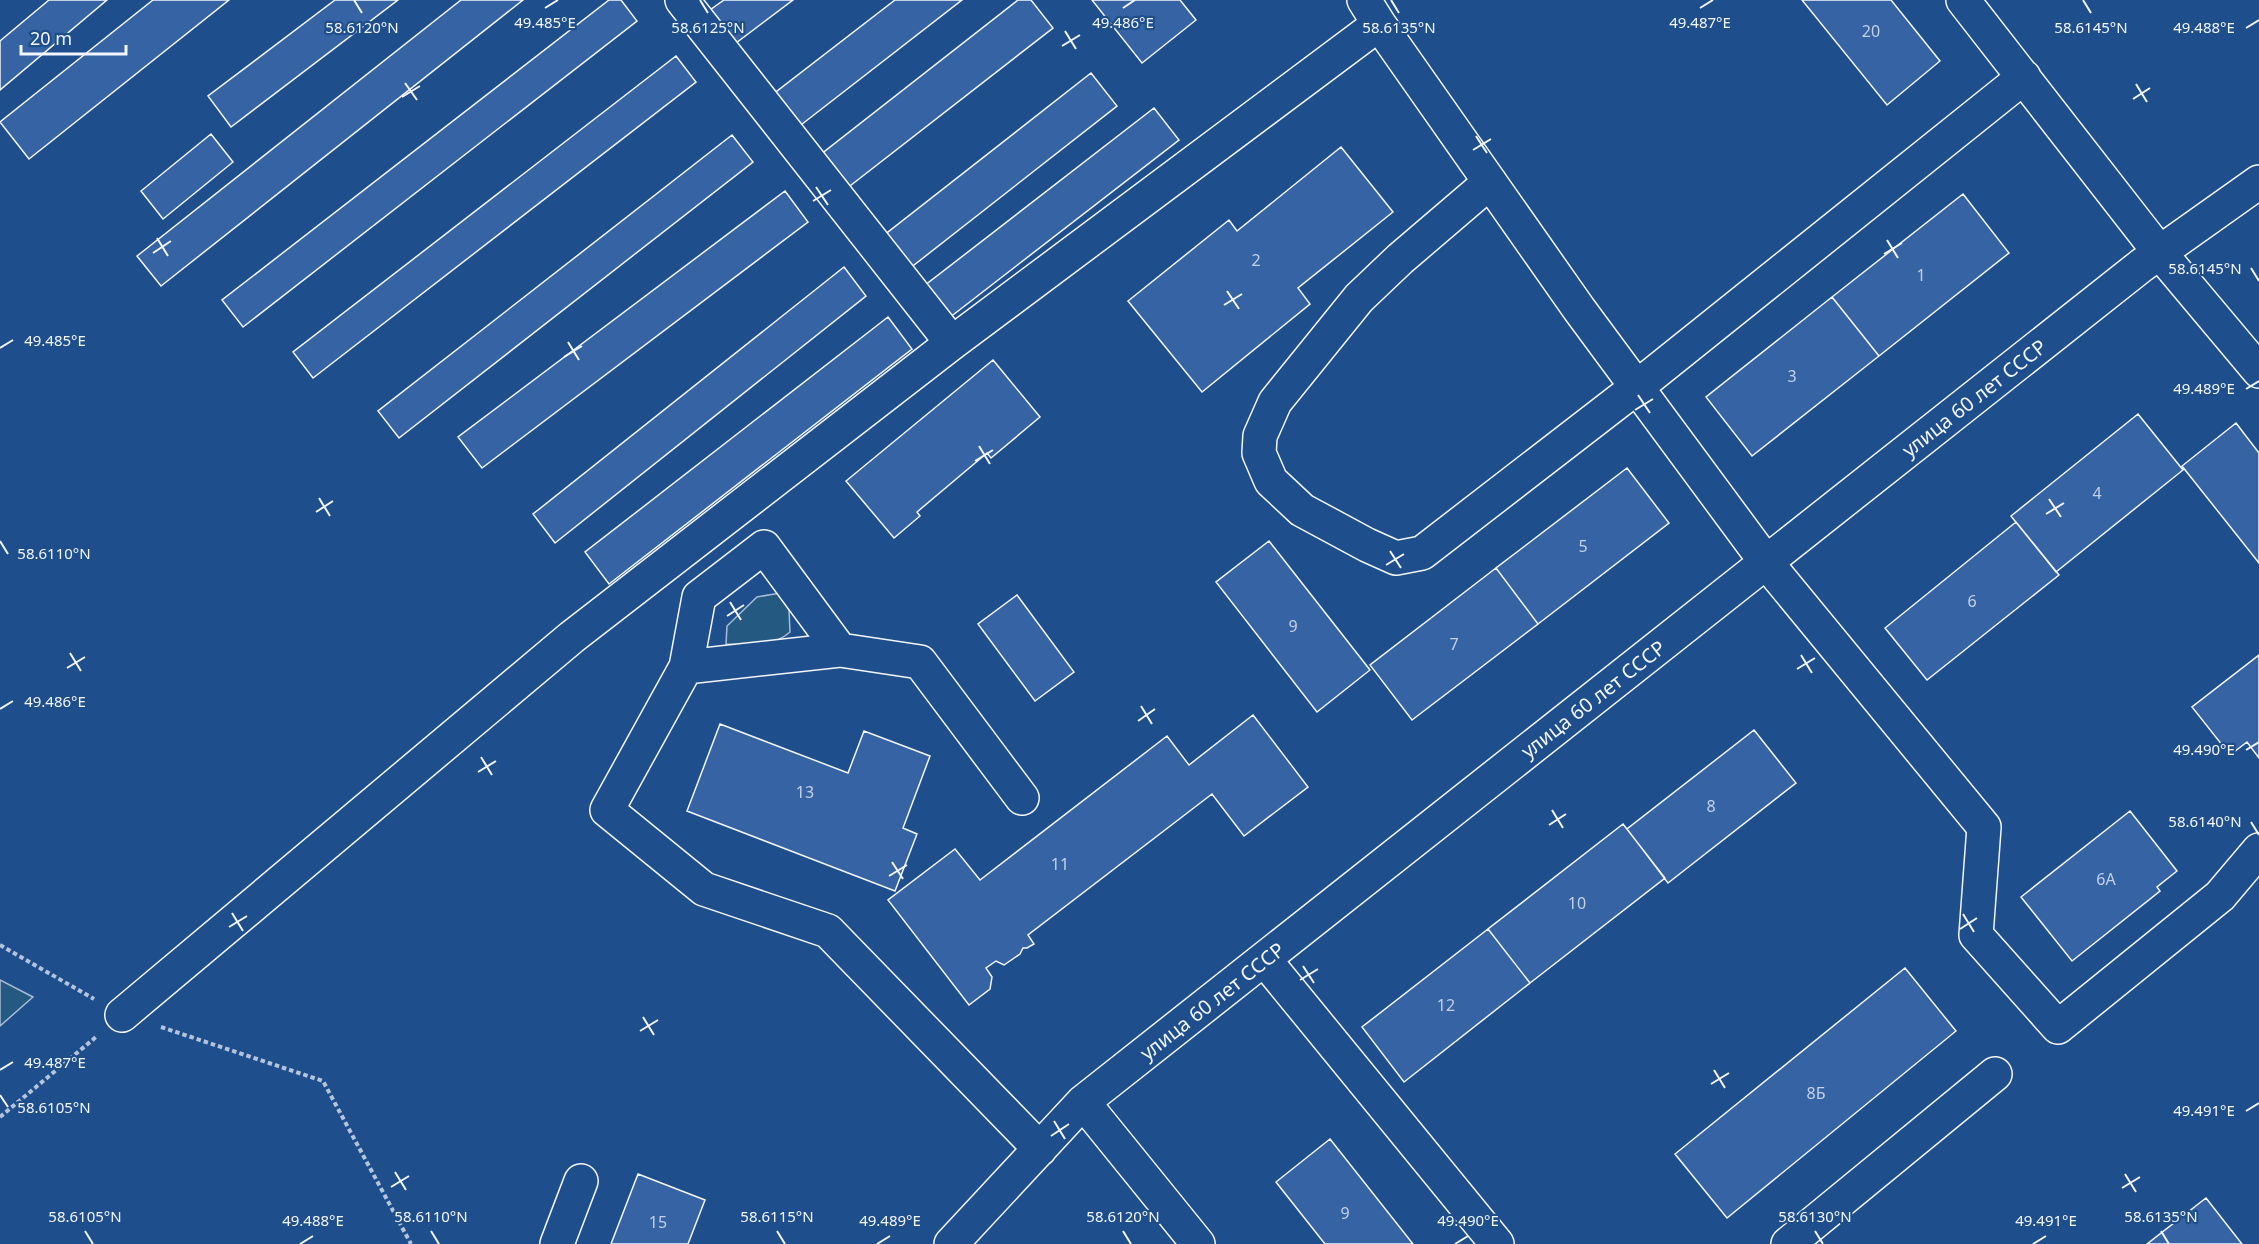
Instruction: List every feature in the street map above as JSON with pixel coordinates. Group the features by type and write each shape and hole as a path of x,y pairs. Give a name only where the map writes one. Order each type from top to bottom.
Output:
{"street":[{"path":"682,0 952,343"},
{"path":"1963,0 2160,253 2259,371"},
{"path":"122,1015 572,637 952,343 1372,12 1490,182 1766,562 1984,827 1976,935 2058,1027 2220,896 2259,850"},
{"path":"1490,182 1400,259 1359,298 1275,402 1260,436 1259,453 1270,481 1302,510 1396,558 1422,553 1637,387 2024,77"},
{"name":"улица 60 лет СССР","path":"951,1244 1083,1102 2160,253 2259,182"},
{"path":"840,650 764,547 699,597 686,667 607,810 704,889 828,931 1040,1149"},
{"path":"686,667 840,650 920,662 1022,798"},
{"path":"1264,959 1497,1244"},
{"path":"1788,1244 1995,1074"},
{"path":"1083,1102 1198,1244"},
{"path":"557,1244 581,1181"}],"path":[{"path":"0,945 122,1015 323,1081 411,1244"},
{"path":"0,1117 122,1015"}],"shaded area":[{"path":"780,593 789,610 790,632 768,643 726,644 727,626 757,597"},
{"path":"0,980 33,997 0,1026"}],"building":[{"path":"49,0 107,0 0,90 0,41"},
{"path":"153,0 229,0 29,159 0,122"},
{"path":"335,0 398,0 231,127 208,96"},
{"path":"461,0 523,0 161,286 137,256"},
{"path":"609,0 621,0 637,21 243,327 222,300"},
{"path":"724,0 793,0 736,43 710,10"},
{"path":"895,0 962,0 797,128 772,95"},
{"path":"1018,0 1031,0 1053,28 846,189 820,155"},
{"path":"1092,0 1180,0 1196,20 1142,63"},
{"path":"1802,0 1891,0 1940,61 1887,105"},
{"path":"676,56 696,82 313,378 293,352"},
{"path":"1091,73 1117,106 909,269 883,236"},
{"path":"1154,108 1179,140 949,318 924,286"},
{"path":"211,134 233,162 163,219 141,191"},
{"path":"732,135 753,162 399,438 378,411"},
{"path":"1341,147 1393,212 1298,288 1310,304 1202,392 1128,301 1229,220 1237,231"},
{"path":"785,191 808,222 482,468 458,437"},
{"path":"1963,194 2009,253 1879,356 1832,297"},
{"path":"844,267 866,296 555,543 533,514"},
{"path":"1832,297 1879,356 1752,456 1706,397"},
{"path":"888,317 912,349 609,584 585,552"},
{"path":"993,360 1040,417 991,458 987,453 917,512 920,516 894,538 846,481"},
{"path":"2138,414 2183,470 2056,572 2011,516"},
{"path":"2236,423 2259,453 2259,563 2182,466"},
{"path":"1627,468 1669,523 1538,624 1496,568"},
{"path":"2016,522 2059,575 1927,680 1885,628"},
{"path":"1269,541 1370,670 1317,712 1216,582"},
{"path":"1496,568 1538,624 1412,720 1370,665"},
{"path":"1017,595 1074,672 1035,701 978,624"},
{"path":"2259,655 2259,758 2247,742 2230,755 2192,707"},
{"path":"1253,715 1308,787 1244,836 1212,794 1028,935 1034,944 1023,948 1020,954 1004,965 996,961 986,968 992,977 990,989 969,1005 888,900 955,849 980,880 1167,736 1189,765"},
{"path":"720,724 848,773 864,731 930,756 903,828 917,834 895,891 687,811"},
{"path":"1754,730 1796,783 1668,883 1627,829"},
{"path":"2130,811 2177,871 2157,887 2160,891 2072,961 2021,897"},
{"path":"1623,824 1665,878 1530,983 1488,929"},
{"path":"1488,929 1530,983 1404,1082 1362,1027"},
{"path":"1905,968 1956,1031 1727,1218 1675,1154"},
{"path":"1330,1139 1413,1244 1325,1244 1276,1182"},
{"path":"638,1174 705,1200 688,1244 611,1244"},
{"path":"2206,1198 2242,1244 2147,1244"}]}
